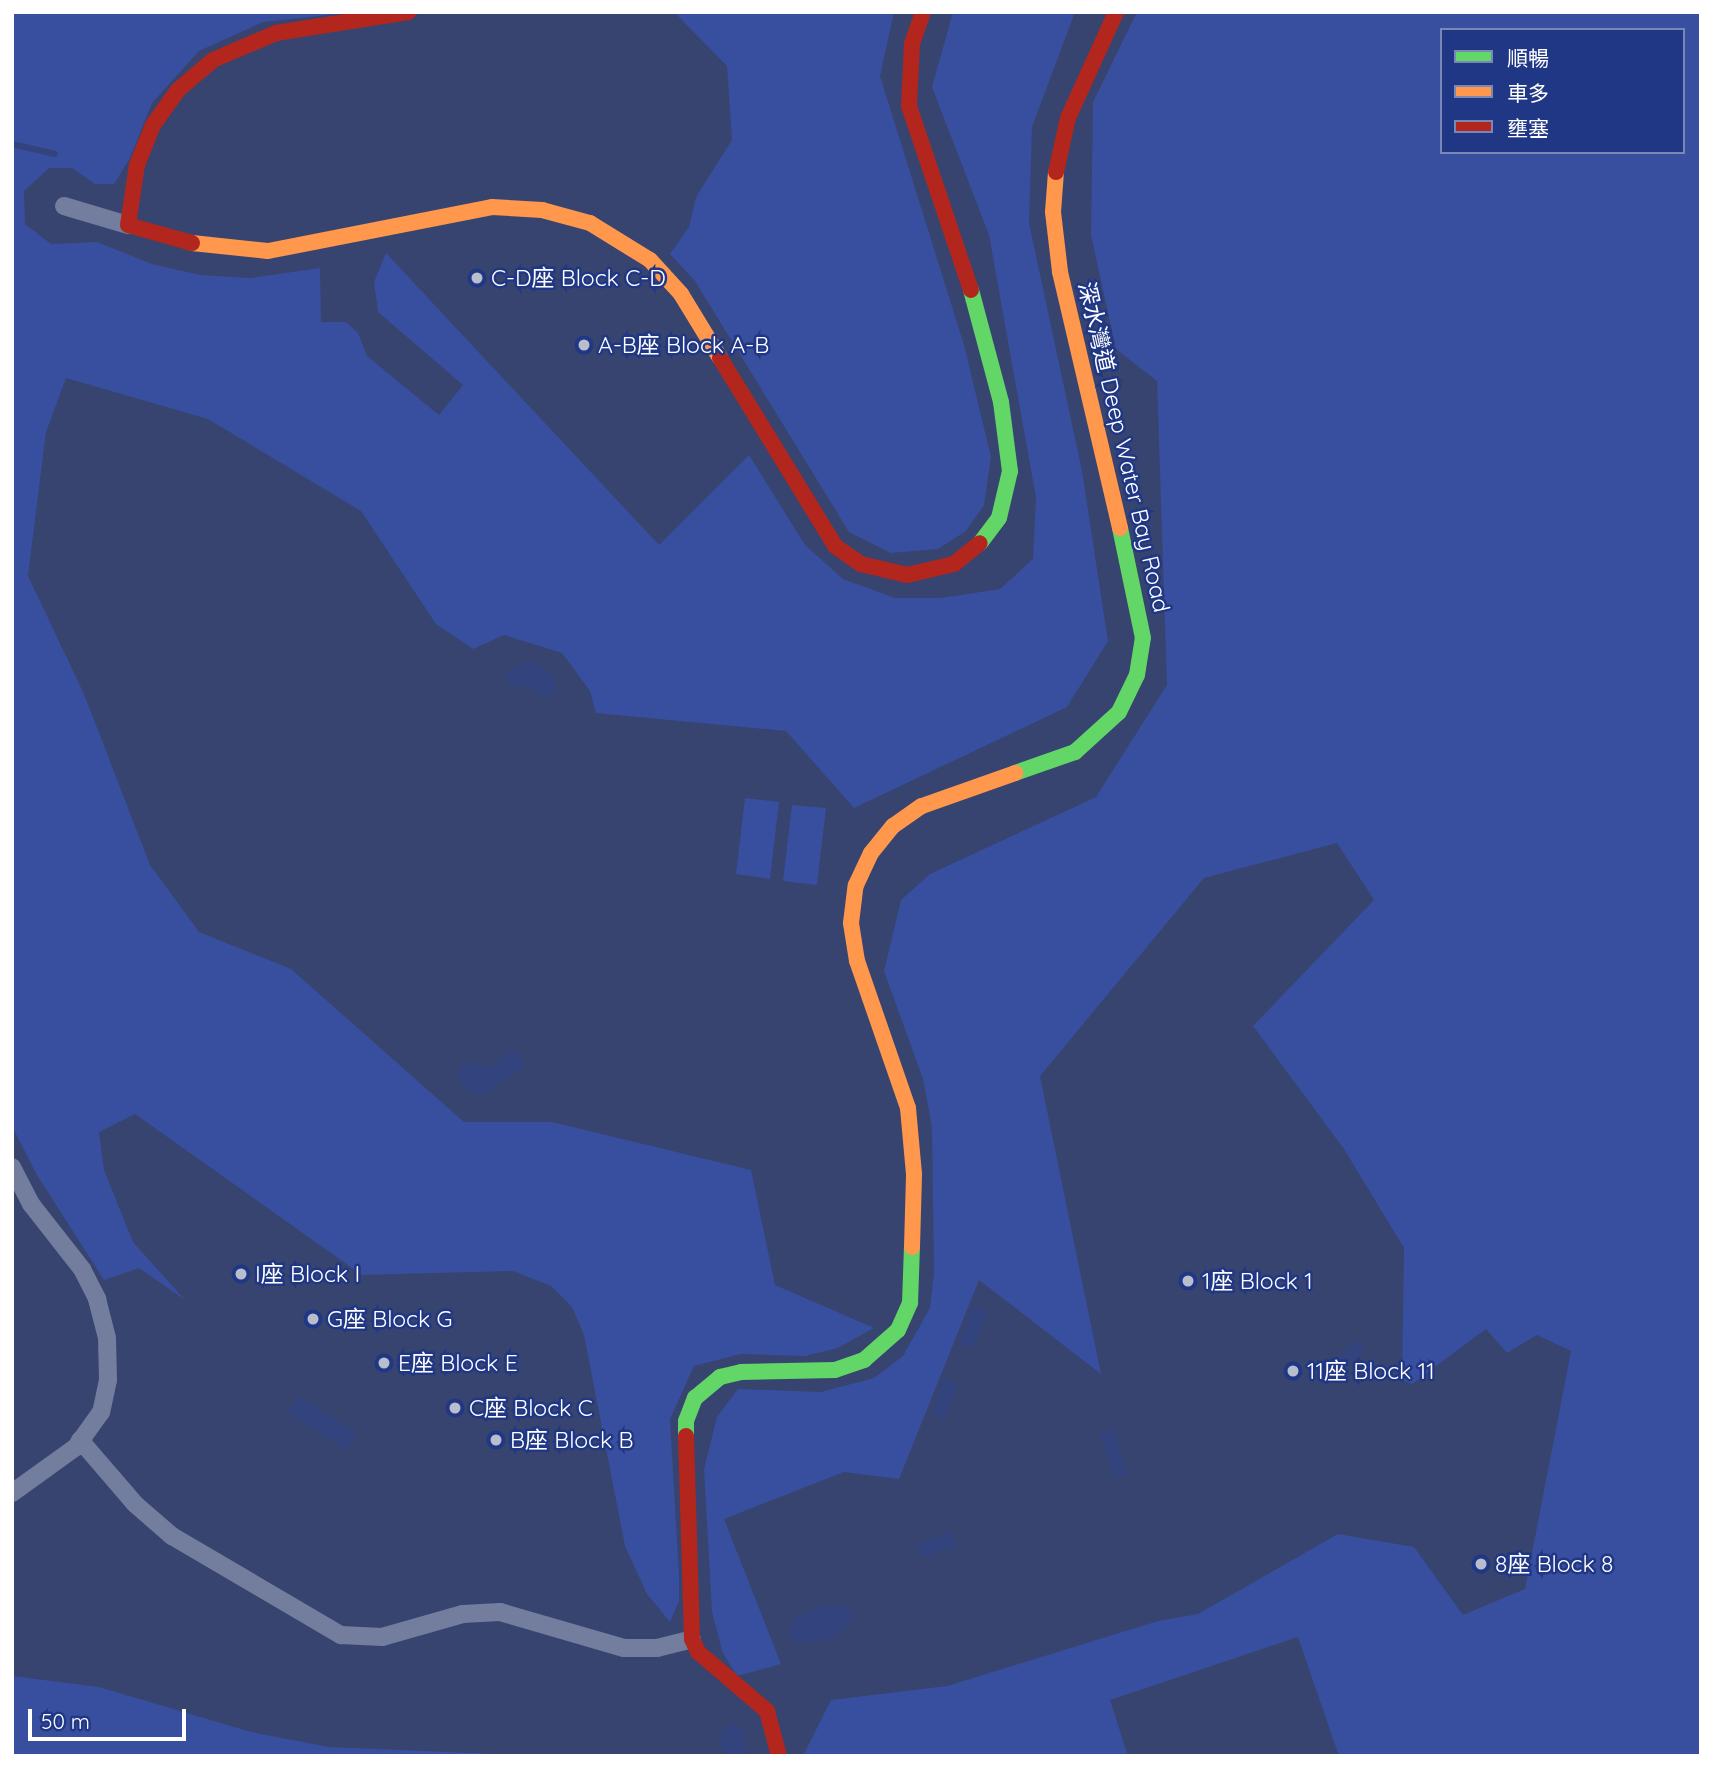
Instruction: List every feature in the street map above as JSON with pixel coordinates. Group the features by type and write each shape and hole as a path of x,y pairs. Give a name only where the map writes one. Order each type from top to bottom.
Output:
{"street":[{"path":"128,225 136,165 153,125 178,90 213,60 276,33 408,12"},
{"path":"64,206 210,248 268,251 326,243 492,207 542,209 590,223 650,260 681,294 835,546 861,564 891,574 939,570 968,555 991,532 1005,503 1010,471 1001,402 981,320 909,106 912,44 923,12"},
{"path":"1104,35 1107,12"},
{"name":"深水灣道 Deep Water Bay Road","path":"692,1639 685,1433 695,1398 711,1382 731,1374 835,1370 864,1360 893,1336 910,1303 912,1129 896,1062 853,942 852,904 862,869 893,826 922,806 1057,760 1092,741 1119,712 1137,675 1143,638 1140,614 1060,272 1053,212 1065,129 1116,12"},
{"path":"12,1167 32,1203 82,1269 97,1298 107,1339 108,1380 101,1412 80,1440 12,1493"},
{"path":"80,1440 135,1504 172,1536 341,1635 382,1637 463,1614 500,1612 624,1648 657,1648 692,1639 698,1652 767,1711 777,1735 779,1756"}],"shaded area":[{"path":"12,12 356,12 263,22 199,51 152,103 130,158 114,184 95,184 72,168 49,168 24,191 25,224 51,244 97,242 152,264 200,275 250,278 320,268 321,322 346,322 358,333 367,356 439,415 463,385 378,312 374,282 386,253 659,545 749,455 805,545 843,579 895,598 941,598 1000,589 1033,559 1036,498 989,235 932,87 953,12 1075,12 1032,127 1029,223 1082,471 1108,641 1067,707 854,808 786,731 596,713 590,691 562,653 504,635 473,649 436,624 361,511 208,419 66,378 46,432 28,576 84,694 150,865 199,932 291,969 464,1122 552,1122 751,1170 775,1285 874,1328 838,1348 805,1356 741,1354 694,1366 670,1419 679,1601 670,1622 647,1594 625,1546 584,1335 572,1307 551,1286 513,1271 362,1275 135,1114 99,1132 104,1170 133,1242 185,1300 139,1268 104,1280 37,1175 12,1126"},
{"path":"674,12 894,12 880,76 964,345 991,457 984,505 966,531 938,549 891,553 849,532 695,281 670,254 689,227 696,197 732,140 727,66"},
{"path":"1137,12 1701,12 1701,1756 1339,1756 1298,1637 1110,1700 1128,1756 803,1756 831,1700 947,1686 1158,1621 1198,1614 1338,1534 1414,1547 1463,1615 1525,1589 1571,1351 1537,1335 1507,1353 1486,1329 1412,1384 1402,1380 1404,1248 1344,1149 1253,1026 1374,900 1337,843 1204,878 1040,1076 1101,1374 979,1280 899,1479 844,1472 724,1519 781,1664 737,1676 723,1653 712,1612 704,1469 717,1417 738,1389 821,1392 874,1378 903,1356 930,1308 934,1273 932,1127 923,1079 884,971 901,900 930,874 1096,797 1167,685 1157,381 1116,349 1091,235 1093,102"},
{"path":"536,663 554,677 557,690 550,697 540,696 530,685 515,688 507,681 509,671 520,664"},
{"path":"745,798 779,802 770,879 736,874"},
{"path":"792,805 826,808 817,885 783,881"},
{"path":"510,1052 520,1054 526,1065 487,1093 475,1094 458,1082 462,1063 493,1066"},
{"path":"972,1306 987,1312 974,1348 960,1343"},
{"path":"1357,1340 1365,1349 1339,1375 1330,1366"},
{"path":"943,1378 958,1383 945,1419 931,1415"},
{"path":"298,1396 357,1433 346,1450 287,1412"},
{"path":"1114,1428 1128,1475 1114,1479 1099,1433"},
{"path":"952,1531 957,1546 921,1558 916,1544"},
{"path":"838,1604 848,1608 852,1616 847,1627 830,1638 801,1644 788,1635 793,1621 814,1608"},
{"path":"12,1676 99,1687 251,1732 328,1747 549,1756 12,1756"},
{"path":"735,1724 743,1732 746,1756 726,1756 719,1740 724,1726"}],"waterway":[{"path":"12,144 55,154"}],"traffic: fast":[{"path":"971,290 1001,402 1010,471 999,518 980,543"},
{"path":"1015,773 1075,752 1119,712 1137,675 1143,638 1120,528"},
{"path":"686,1436 686,1421 695,1398 720,1377 741,1372 835,1370 864,1360 898,1330 910,1303 912,1247"}],"traffic: slow":[{"path":"1056,172 1053,212 1060,272 1120,528"},
{"path":"192,243 268,251 492,207 542,210 590,223 650,260 681,294 720,358"},
{"path":"912,1247 914,1174 908,1108 857,961 851,923 856,885 871,853 893,826 922,806 1015,773"}],"traffic: jam":[{"path":"192,243 128,225 137,165 153,125 178,90 213,60 276,33 408,12"},
{"path":"923,12 912,44 909,106 971,290"},
{"path":"1056,172 1068,118 1116,12"},
{"path":"720,358 835,546 861,564 907,575 954,564 980,543"},
{"path":"686,1436 692,1639 698,1652 767,1711 779,1756"}],"place":[{"name":"C-D座 Block C-D","path":"477,278"},
{"name":"A-B座 Block A-B","path":"584,345"},
{"name":"I座 Block I","path":"241,1274"},
{"name":"1座 Block 1","path":"1188,1281"},
{"name":"G座 Block G","path":"313,1319"},
{"name":"E座 Block E","path":"384,1363"},
{"name":"11座 Block 11","path":"1293,1371"},
{"name":"C座 Block C","path":"455,1408"},
{"name":"B座 Block B","path":"496,1440"},
{"name":"8座 Block 8","path":"1481,1564"}]}
